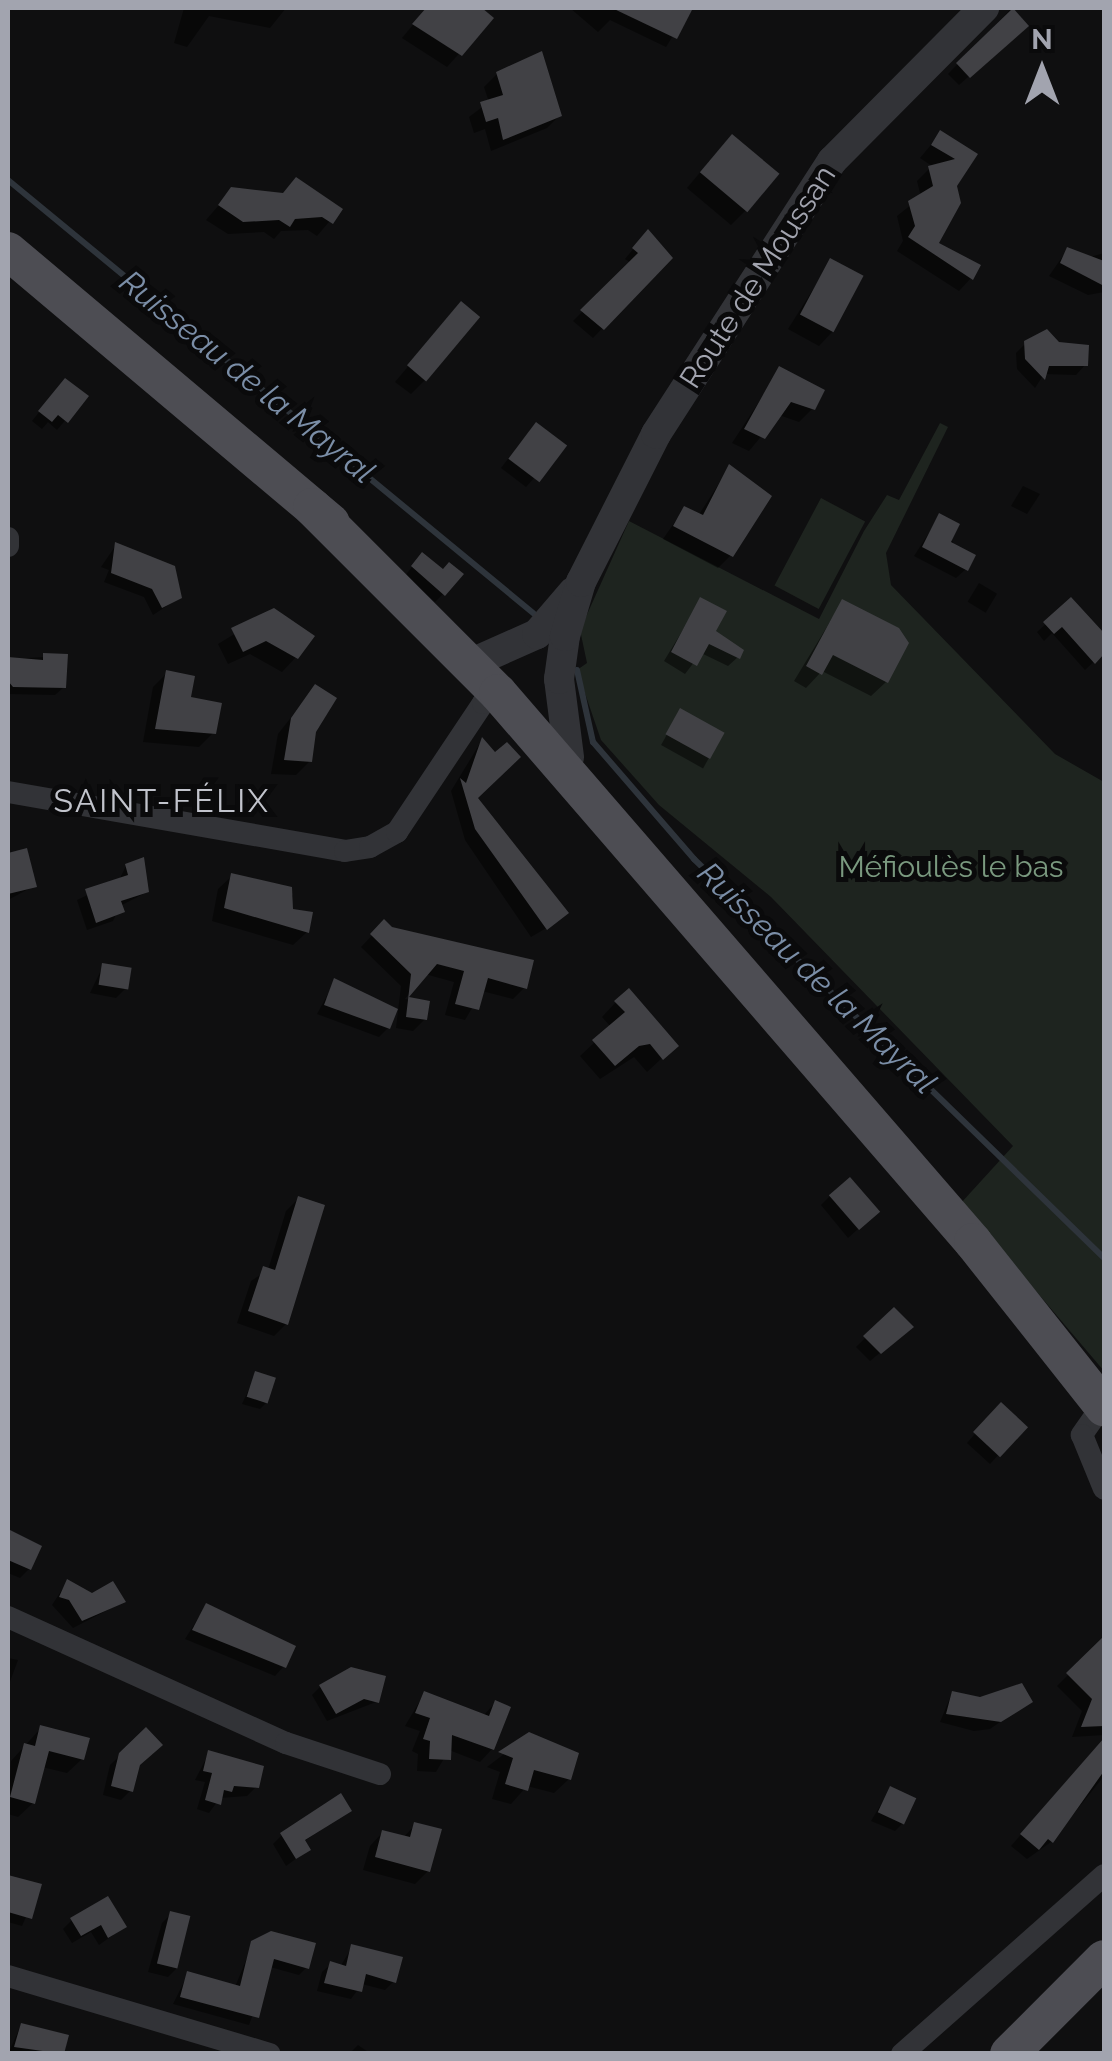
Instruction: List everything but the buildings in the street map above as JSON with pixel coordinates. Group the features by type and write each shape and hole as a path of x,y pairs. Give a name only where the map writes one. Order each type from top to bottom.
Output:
{"main road":[{"path":"8,251 312,506 483,658 568,757 662,882"},
{"path":"312,506 498,693 1104,1399"},
{"path":"1016,2047 1104,1959"},
{"path":"1016,2047 1104,1984"}],"street":[{"name":"Route de Moussan","path":"582,582 656,434 832,161 984,8"},
{"path":"483,658 537,634 582,582"},
{"path":"568,757 559,679 582,582"},
{"path":"8,792 346,850 370,847 397,832 482,703 498,693"},
{"path":"1104,1399 1082,1435 1104,1489"},
{"path":"8,1618 286,1744 380,1774"},
{"path":"902,2054 1104,1875"},
{"path":"8,1976 270,2054"}],"green space":[{"name":"Méfioulès le bas","path":"940,423 948,427 886,553 891,585 1055,754 1104,782 1104,1371 961,1203 1013,1146 771,897 659,805 601,740 577,670 587,663 580,630 629,521 819,619 864,531 887,495 899,500"},
{"path":"821,498 865,521 819,609 775,585"}],"waterway":[{"name":"Ruisseau de la Mayral","path":"8,180 533,613"},
{"name":"Ruisseau de la Mayral","path":"577,670 593,742 694,859 1104,1258"}],"district":[{"name":"SAINT-FÉLIX","path":"162,801"}]}
